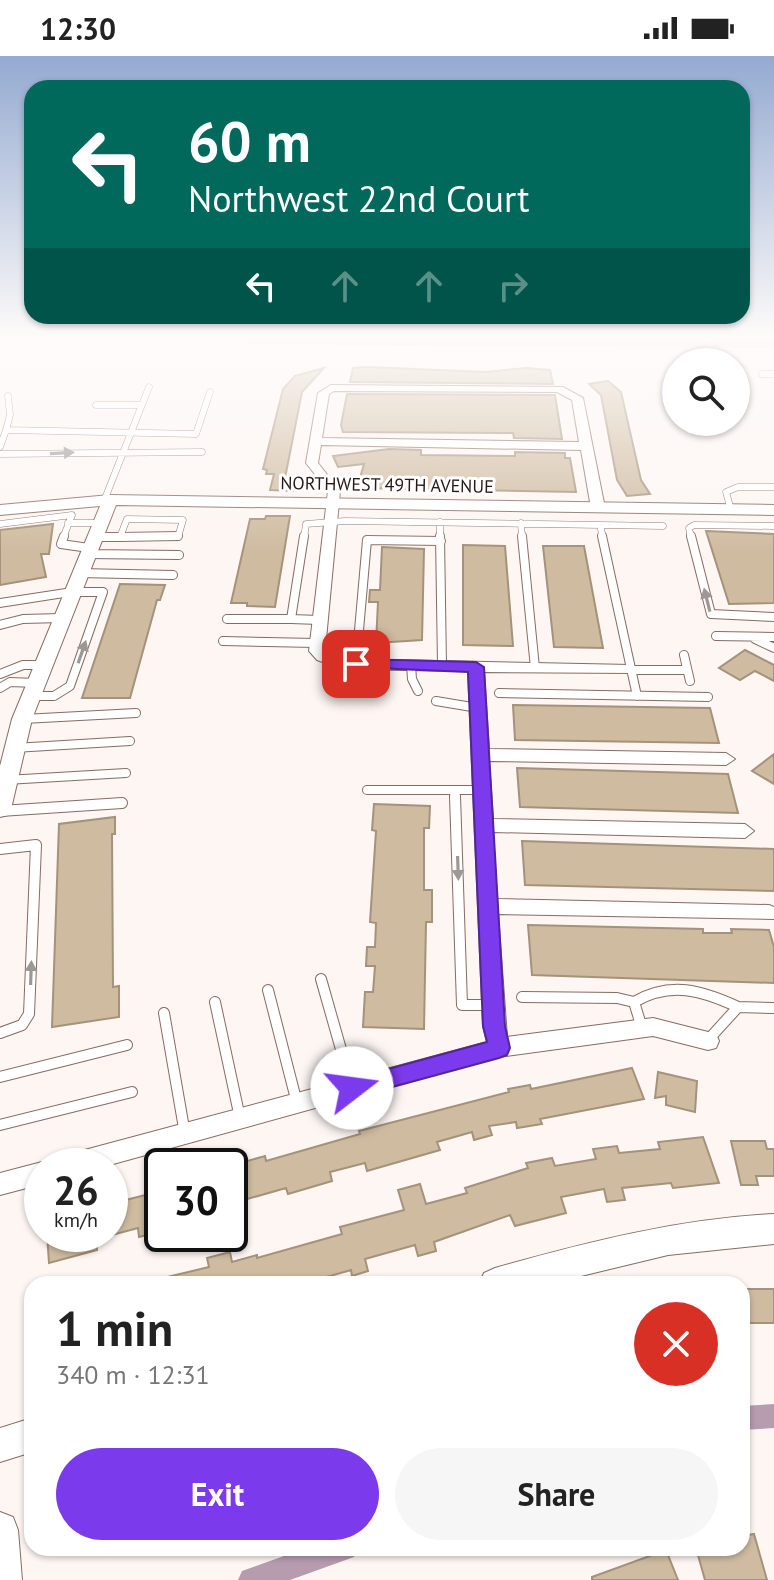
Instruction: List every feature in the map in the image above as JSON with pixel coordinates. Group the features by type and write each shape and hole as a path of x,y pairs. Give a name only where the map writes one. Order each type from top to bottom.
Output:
{"street":[{"path":"321,409 312,463 334,491 319,620 319,650 342,664 631,670"},
{"path":"579,409 598,508"},
{"path":"316,441 586,446"},
{"path":"0,810 9,745 22,719 107,500"},
{"name":"NORTHWEST 49TH AVENUE","path":"0,510 52,510 107,500 774,510"},
{"path":"0,603 72,592"},
{"path":"476,667 493,1005 499,1048"},
{"path":"481,755 726,759"},
{"path":"485,825 745,831"},
{"path":"490,906 769,913"},
{"path":"128,1149 499,1048 653,1027 708,1041"},
{"path":"0,1184 24,1178"},
{"path":"522,1276 572,1261 694,1236 774,1229"},
{"path":"0,1445 24,1438"},
{"path":"0,1530 4,1580"}],"lane":[{"path":"0,447 9,409"},
{"path":"107,500 111,480 140,409"},
{"path":"6,430 196,434 204,409"},
{"path":"0,454 202,452"},
{"path":"731,510 726,492 738,487 774,487"},
{"path":"0,524 52,510 72,515 61,544 120,537 178,537 183,520 127,519 120,537"},
{"path":"440,522 442,666"},
{"path":"291,619 306,524 440,522 663,526"},
{"path":"68,523 92,540 151,555 179,555"},
{"path":"521,523 535,668"},
{"path":"600,525 637,696"},
{"path":"774,526 694,525 689,528 711,614 774,617"},
{"path":"151,555 157,537"},
{"path":"356,664 367,540 441,541"},
{"path":"79,573 173,575"},
{"path":"0,674 23,665 54,696 70,686 103,592 72,592"},
{"path":"0,625 23,619 61,618"},
{"path":"227,619 319,620"},
{"path":"716,636 774,637"},
{"path":"751,637 774,648"},
{"path":"223,641 319,650"},
{"path":"684,655 690,681"},
{"path":"411,665 412,679 418,691"},
{"path":"631,670 687,670"},
{"path":"0,688 10,682 37,681"},
{"path":"499,693 708,697"},
{"path":"436,701 478,708"},
{"path":"22,719 136,713"},
{"path":"9,745 130,741"},
{"path":"6,780 126,773"},
{"path":"367,790 483,790"},
{"path":"455,790 462,1005 493,1005"},
{"path":"0,810 122,803"},
{"path":"0,849 36,845 29,1014 22,1025 0,1033"},
{"path":"321,979 352,1088"},
{"path":"522,997 617,998 634,1002 649,992 678,988 705,992 738,1007 774,1008"},
{"path":"268,990 297,1103"},
{"path":"215,1002 240,1118"},
{"path":"634,1002 642,1028"},
{"path":"708,1041 738,1007"},
{"path":"164,1013 185,1134"},
{"path":"0,1077 127,1045"},
{"path":"0,1125 132,1092"}],"building":[{"path":"278,409 299,409 285,478 296,479 293,491 270,490 274,474 266,474 267,470 263,469"},
{"path":"344,409 557,409 562,439 514,438 513,433 343,432"},
{"path":"604,409 625,409 641,480 650,494 627,496 617,480"},
{"path":"389,449 421,450 421,455 565,453 565,458 570,458 576,492 357,488 364,464 338,467 333,456"},
{"path":"266,516 290,516 275,607 231,603 250,519 265,519"},
{"path":"53,524 49,554 41,554 46,577 0,585 0,530"},
{"path":"706,531 774,534 774,603 729,604"},
{"path":"463,545 505,546 513,646 463,645"},
{"path":"543,546 584,546 603,648 554,647"},
{"path":"382,547 424,549 422,640 376,643 378,602 369,602 370,590 380,590"},
{"path":"120,584 165,585 160,600 157,600 130,698 82,698"},
{"path":"745,650 774,665 774,681 755,671 740,680 719,668"},
{"path":"513,705 710,708 719,743 515,740"},
{"path":"774,754 774,784 752,771"},
{"path":"517,768 728,774 738,813 520,807"},
{"path":"374,804 430,806 429,828 424,828 424,890 432,890 432,922 426,922 424,1029 363,1027 365,992 373,992 375,966 366,966 367,947 375,947 376,923 370,922 376,831 372,830"},
{"path":"115,817 115,834 112,834 113,987 119,986 119,1017 52,1027 59,824"},
{"path":"522,841 774,849 774,891 525,885"},
{"path":"528,925 703,929 703,933 732,933 731,929 769,930 774,947 774,983 532,975"},
{"path":"632,1068 644,1099 540,1119 542,1124 517,1128 516,1122 489,1126 492,1135 474,1140 472,1132 437,1142 440,1150 367,1171 365,1163 330,1172 332,1181 288,1194 286,1188 248,1199 248,1161 265,1156 266,1161 360,1134 359,1131 509,1092 508,1089 530,1085 531,1089"},
{"path":"658,1072 697,1081 695,1112 666,1105 666,1096 655,1098"},
{"path":"703,1137 719,1183 673,1188 671,1183 622,1188 625,1200 607,1202 604,1189 561,1197 566,1213 515,1226 510,1215 434,1242 436,1251 418,1256 415,1245 365,1259 368,1271 352,1276 351,1270 330,1276 172,1276 209,1267 207,1258 230,1252 232,1262 257,1255 257,1258 342,1234 340,1227 404,1210 398,1190 420,1184 426,1204 467,1193 465,1188 528,1168 526,1163 552,1158 555,1166 596,1159 593,1149 617,1146 619,1153 660,1149 658,1142"},
{"path":"731,1141 765,1141 767,1149 774,1149 774,1176 756,1176 758,1185 741,1185"},
{"path":"144,1195 144,1236 139,1237 138,1228 128,1231 128,1199"},
{"path":"48,1252 90,1252 49,1263"},
{"path":"750,1289 774,1289 774,1323 750,1323"},
{"path":"754,1534 767,1580 705,1580 698,1556 750,1556 750,1535"},
{"path":"650,1556 668,1556 678,1580 592,1580 592,1577"}],"waterway":[{"path":"750,1418 774,1416"},
{"path":"251,1580 322,1556"}],"route":[{"path":"352,1088 499,1048 494,1026 476,667 356,664"}]}
